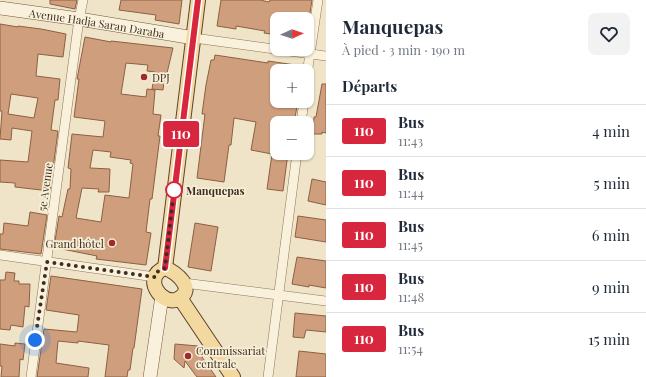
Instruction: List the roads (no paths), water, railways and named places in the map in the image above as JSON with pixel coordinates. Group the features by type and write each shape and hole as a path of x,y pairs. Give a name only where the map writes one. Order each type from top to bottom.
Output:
{"main road":[{"path":"160,273 171,271 179,276 185,287 185,293 180,298 170,301 162,296 154,287 160,273 194,38 198,0"},
{"name":"Avenue Hadja Saran Daraba","path":"0,8 79,19 194,38"},
{"path":"150,377 162,296"},
{"path":"180,298 233,377"}],"street":[{"name":"5e Avenue","path":"30,377 47,262 79,19 83,0"},
{"path":"314,27 318,0"},
{"path":"194,38 270,48"},
{"path":"314,54 326,56"},
{"path":"268,377 280,294 296,160"},
{"path":"0,255 47,262 160,273"},
{"path":"184,283 326,301"}],"place":[{"name":"DPJ","path":"144,77"},
{"name":"Manquepas","path":"174,190"},
{"name":"Grand hôtel","path":"112,243"},
{"name":"Commissariat centrale","path":"188,356"}]}
